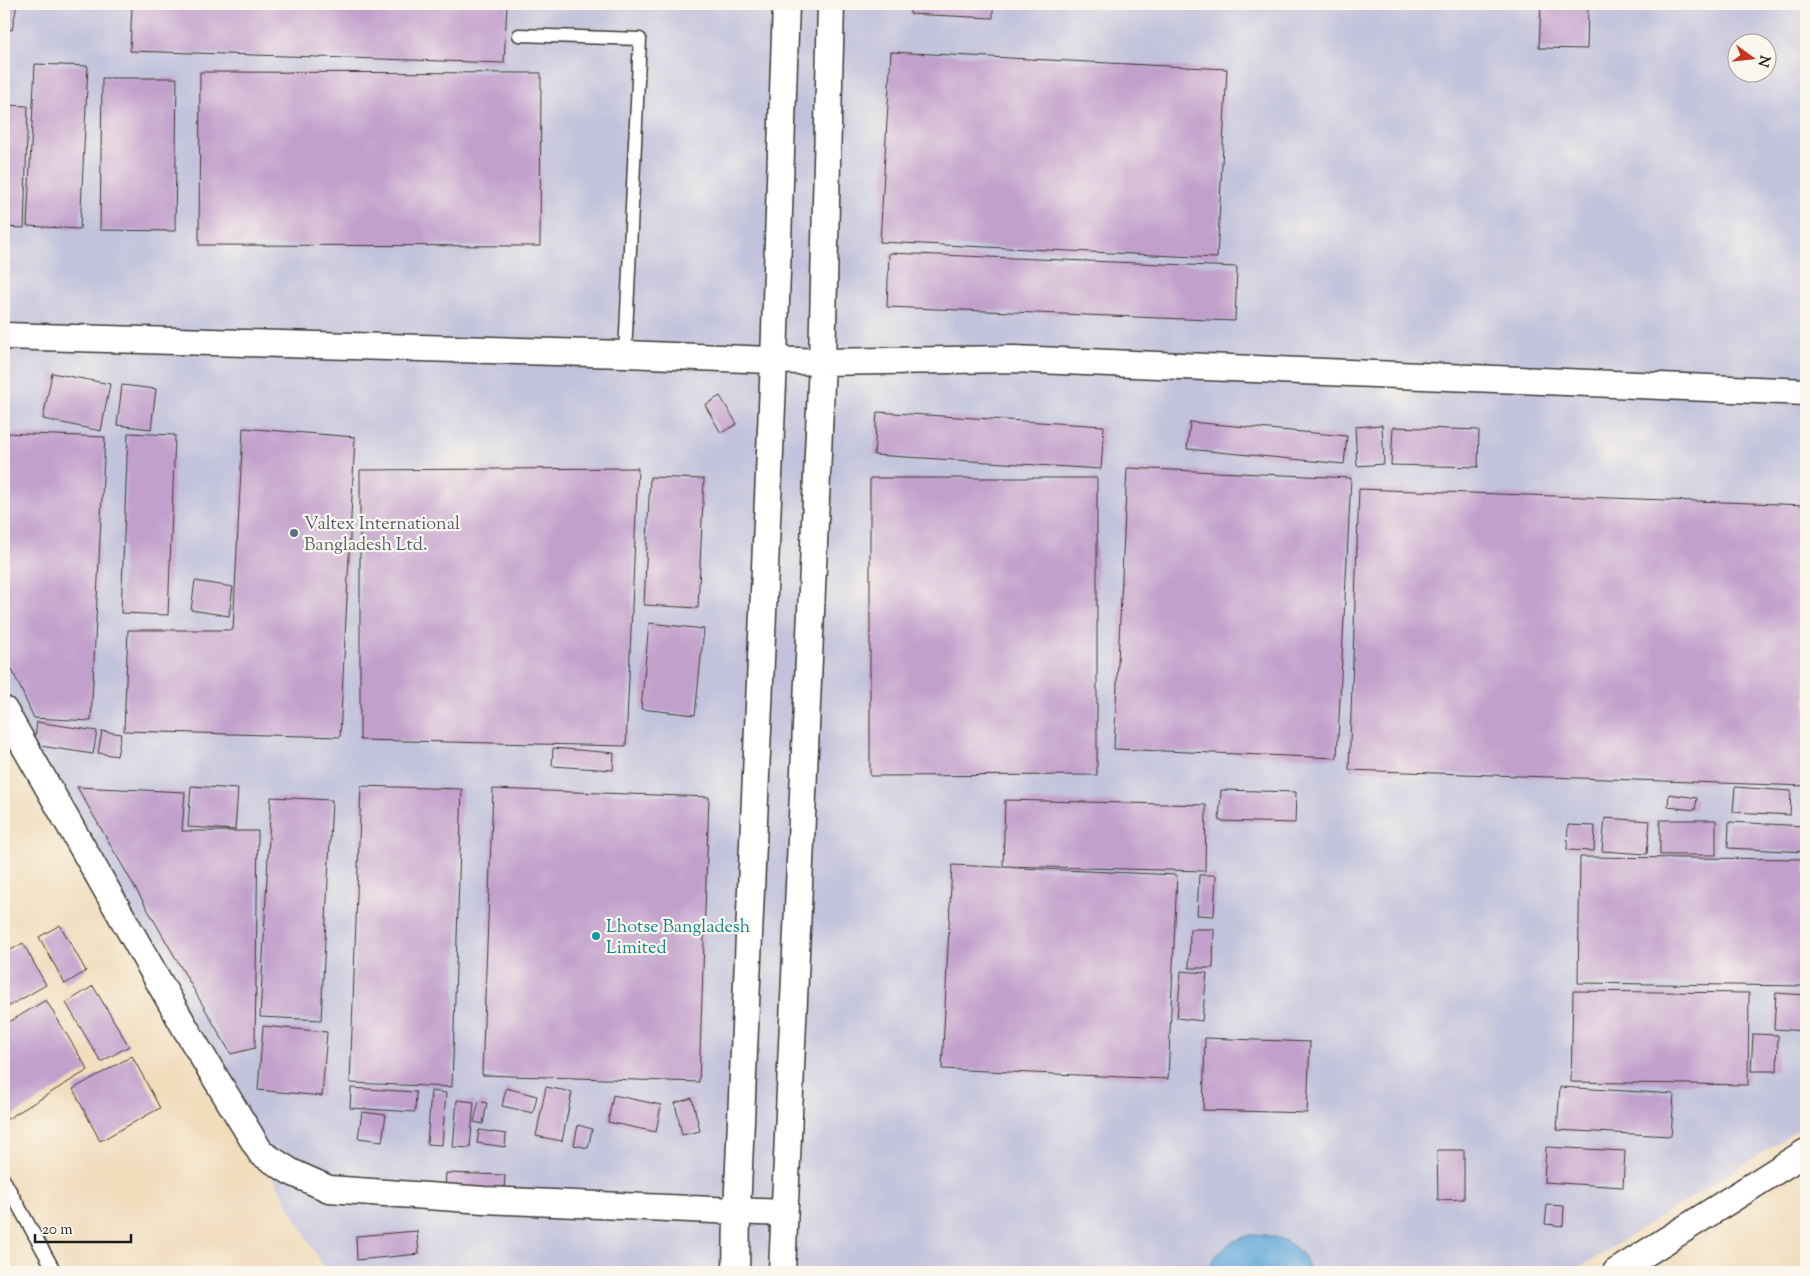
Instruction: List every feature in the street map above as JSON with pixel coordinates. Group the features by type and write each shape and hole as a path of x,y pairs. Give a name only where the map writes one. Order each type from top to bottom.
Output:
{"street":[{"path":"736,1272 774,360 786,4"},
{"path":"782,1272 822,362 831,4"},
{"path":"4,336 624,354 822,362 1013,359 1806,392"},
{"path":"4,710 187,1031 261,1153 291,1172 329,1189 484,1200 784,1213"},
{"path":"1616,1272 1806,1152"}],"lane":[{"path":"519,35 640,39 624,354"},
{"path":"4,1180 55,1272"}],"shaded area":[{"path":"4,4 1806,4 1806,1125 1573,1272 326,1272 4,698"}],"water":[{"path":"1255,1234 1274,1237 1290,1244 1302,1255 1311,1272 1207,1272 1215,1257 1232,1242"}],"building":[{"path":"4,4 17,5 12,30 4,28"},
{"path":"132,4 507,4 504,63 130,51"},
{"path":"910,4 993,4 993,18 910,14"},
{"path":"1541,4 1588,4 1587,49 1539,48"},
{"path":"891,52 1227,69 1217,258 880,242"},
{"path":"35,64 88,66 80,229 27,226"},
{"path":"200,72 541,73 540,246 199,245"},
{"path":"102,78 177,78 175,231 100,230"},
{"path":"4,105 28,106 24,228 4,227"},
{"path":"889,253 1237,267 1235,321 887,307"},
{"path":"52,373 110,384 101,431 43,419"},
{"path":"122,385 156,389 151,429 117,425"},
{"path":"720,396 737,424 721,433 705,405"},
{"path":"877,412 1104,426 1101,469 874,455"},
{"path":"1190,422 1347,436 1344,464 1187,449"},
{"path":"1382,425 1384,464 1357,466 1355,427"},
{"path":"1393,427 1479,430 1478,467 1391,465"},
{"name":"Valtex International Bangladesh Ltd.","path":"243,428 355,437 340,737 124,731 128,630 233,630"},
{"path":"4,433 105,437 91,721 34,718 4,652"},
{"path":"128,433 175,435 168,615 121,613"},
{"path":"638,468 626,746 360,740 360,470"},
{"path":"1127,468 1351,478 1337,758 1114,749"},
{"path":"650,477 704,479 698,608 644,605"},
{"path":"870,478 1097,478 1097,775 870,776"},
{"path":"1359,489 1806,505 1806,786 1349,770"},
{"path":"195,581 233,587 229,616 191,610"},
{"path":"649,623 704,629 695,715 641,709"},
{"path":"37,722 97,731 93,754 34,745"},
{"path":"102,731 121,734 117,756 98,753"},
{"path":"553,748 614,753 613,770 552,766"},
{"path":"191,786 238,789 235,830 188,827"},
{"path":"361,786 462,789 452,1087 350,1083"},
{"path":"77,787 185,792 182,831 258,831 255,1048 231,1054"},
{"path":"1735,787 1791,791 1790,815 1733,812"},
{"name":"Lhotse Bangladesh Limited","path":"493,789 709,797 699,1082 482,1075"},
{"path":"1221,790 1296,792 1295,823 1219,821"},
{"path":"1669,794 1697,798 1695,810 1668,807"},
{"path":"271,797 332,800 321,1020 260,1017"},
{"path":"1005,800 1206,805 1205,871 1003,866"},
{"path":"1605,818 1650,821 1647,854 1602,851"},
{"path":"1660,820 1716,820 1716,855 1660,855"},
{"path":"1729,822 1806,826 1806,852 1728,848"},
{"path":"1568,825 1595,826 1594,851 1567,850"},
{"path":"4,831 9,840 4,843"},
{"path":"1580,857 1806,859 1806,986 1578,983"},
{"path":"952,865 1177,875 1168,1079 942,1069"},
{"path":"1199,875 1216,875 1214,916 1197,915"},
{"path":"60,925 86,971 65,984 39,937"},
{"path":"1190,929 1214,929 1213,968 1189,968"},
{"path":"23,943 46,985 4,1009 4,954"},
{"path":"1181,971 1207,973 1202,1021 1177,1018"},
{"path":"93,986 129,1046 101,1062 66,1003"},
{"path":"1573,991 1749,993 1748,1085 1571,1082"},
{"path":"1776,993 1806,995 1806,1031 1774,1029"},
{"path":"46,1000 88,1070 4,1121 4,1025"},
{"path":"263,1026 327,1032 322,1096 258,1090"},
{"path":"1753,1034 1778,1035 1777,1071 1751,1071"},
{"path":"1205,1038 1310,1042 1307,1113 1203,1110"},
{"path":"132,1056 160,1108 100,1141 73,1089"},
{"path":"546,1087 572,1092 562,1141 536,1136"},
{"path":"1560,1087 1674,1094 1671,1136 1557,1130"},
{"path":"351,1088 416,1092 415,1112 350,1108"},
{"path":"506,1088 537,1096 533,1113 502,1106"},
{"path":"431,1091 446,1093 442,1145 427,1144"},
{"path":"613,1095 661,1105 656,1132 608,1122"},
{"path":"692,1098 700,1131 682,1135 675,1103"},
{"path":"457,1100 474,1102 470,1148 453,1147"},
{"path":"479,1101 487,1103 483,1124 474,1122"},
{"path":"362,1112 386,1115 382,1141 358,1138"},
{"path":"578,1125 592,1129 588,1148 574,1145"},
{"path":"479,1130 506,1134 505,1147 477,1143"},
{"path":"1546,1147 1625,1151 1623,1187 1544,1182"},
{"path":"1437,1150 1464,1150 1464,1199 1438,1200"},
{"path":"446,1173 505,1175 504,1191 445,1189"},
{"path":"1547,1205 1564,1206 1563,1226 1545,1224"},
{"path":"417,1231 419,1254 357,1260 356,1236"}],"place":[{"name":"Valtex International Bangladesh Ltd.","path":"294,533"},
{"name":"Lhotse Bangladesh Limited","path":"596,936"}]}
